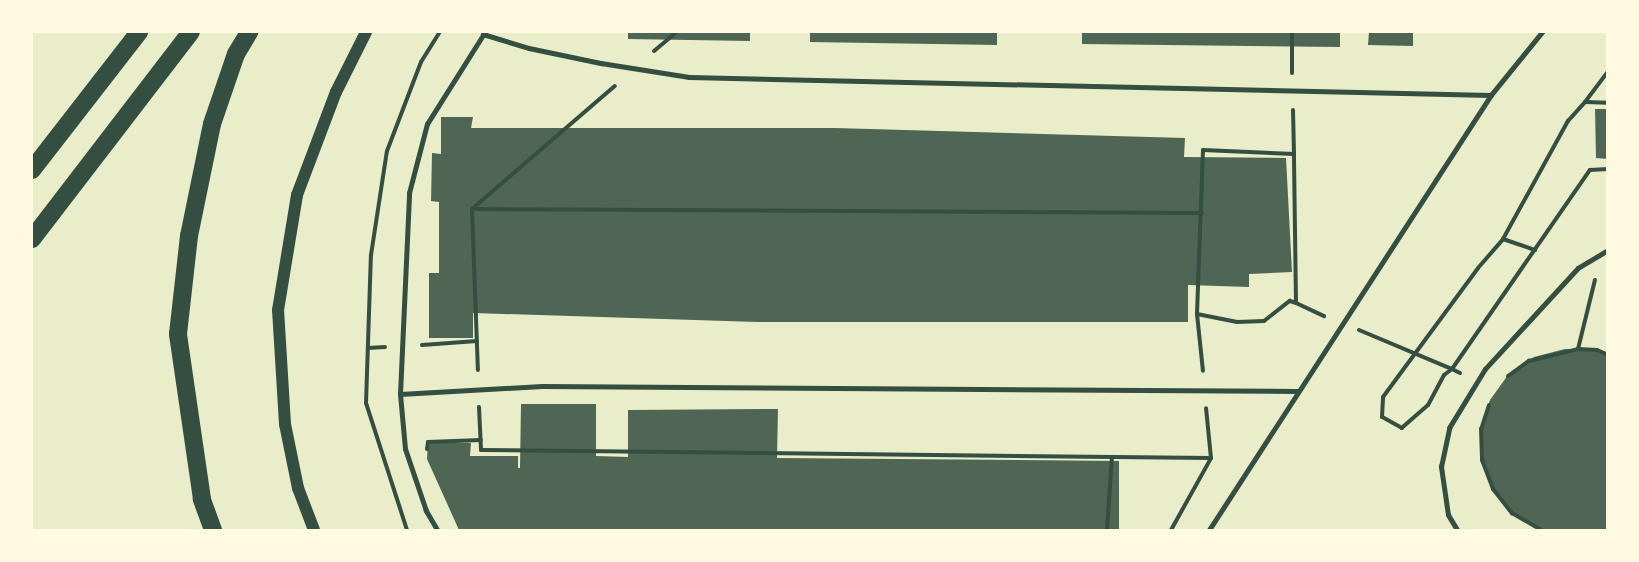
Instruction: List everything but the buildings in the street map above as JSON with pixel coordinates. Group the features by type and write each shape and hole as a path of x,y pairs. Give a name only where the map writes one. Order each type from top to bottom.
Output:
{"highway":[{"path":"32,170 139,32"},
{"path":"32,239 191,32"},
{"path":"213,531 202,499 178,334 189,236 212,124 236,54 249,32"}],"main road":[{"path":"314,531 298,488 285,424 278,310 297,195 336,92 366,32"}],"lane":[{"path":"1209,531 1491,95 1542,32"},
{"path":"437,531 426,511 405,449 400,394 409,193 427,124 484,33 529,48 634,69 689,77 1491,95"},
{"path":"1457,531 1448,515 1441,467 1449,428 1485,369 1578,268 1608,250"},
{"path":"400,394 614,386 1298,392"}],"path":[{"path":"472,209 677,32"},
{"path":"1608,72 1568,121 1503,239 1478,268 1383,397 1382,417 1402,428 1428,405 1444,375 1452,369 1590,171 1608,169"},
{"path":"1585,102 1608,103"},
{"path":"1171,531 1211,458 1197,314 1203,150 1294,154 1296,303"},
{"path":"472,209 1202,213"},
{"path":"472,209 481,450 1211,458"},
{"path":"1503,239 1535,250"},
{"path":"1578,349 1602,253"},
{"path":"1197,314 1237,322 1264,321 1290,300 1452,369 1496,392"},
{"path":"1541,531 1512,513 1493,489 1482,460 1481,429 1490,400 1508,375 1529,361 1578,349 1597,350 1608,355"},
{"path":"427,459 428,442 481,440"},
{"path":"1107,531 1112,457"}]}
